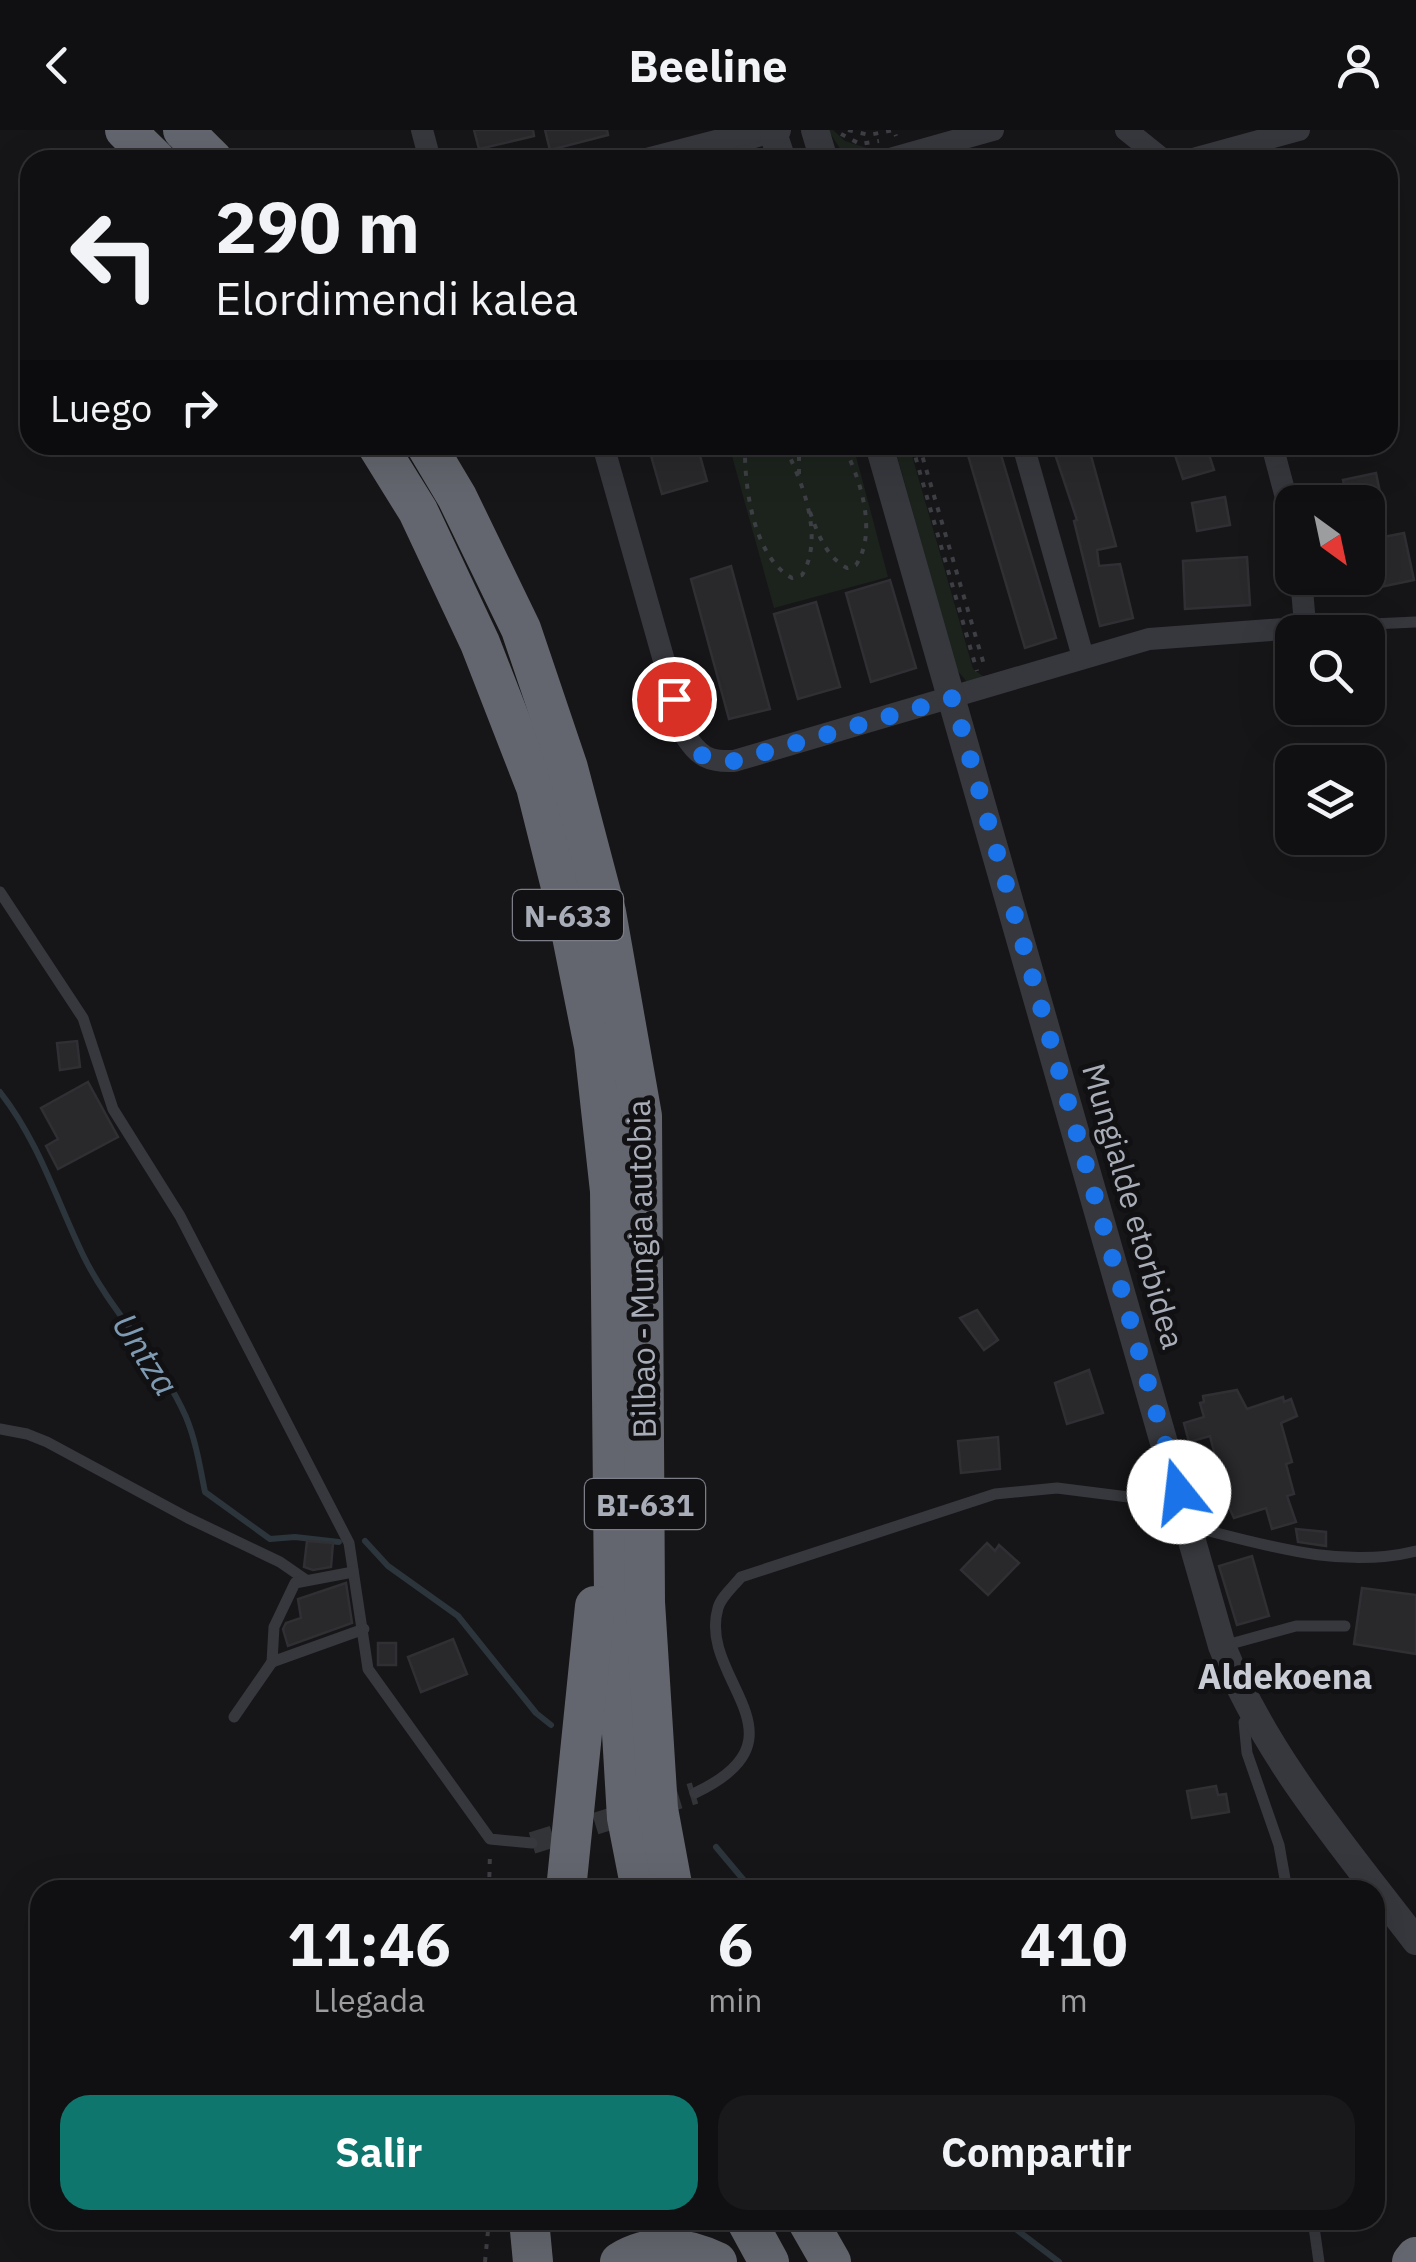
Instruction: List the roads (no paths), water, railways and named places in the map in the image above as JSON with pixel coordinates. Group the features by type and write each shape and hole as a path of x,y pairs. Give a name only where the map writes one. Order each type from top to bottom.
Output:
{"highway":[{"path":"125,130 146,150"},
{"path":"184,130 203,150"},
{"name":"Bilbao - Mungia autobia","path":"383,455 418,511 480,642 536,787 567,911 594,1046 610,1191 614,1597 627,1818 639,1880"},
{"name":"Bilbao - Mungia autobia","path":"432,455 521,628 568,768 606,912 642,1116 645,1602 658,1809 671,1880"},
{"name":"N-633","path":"642,1116 666,1261 666,1564 680,1808 692,1880"},
{"path":"567,1880 611,1423"},
{"path":"530,2230 534,2262"},
{"path":"751,2230 768,2262"},
{"path":"785,2230 802,2262"},
{"path":"813,2230 831,2262"},
{"path":"620,2262 642,2250 676,2248 717,2262"}],"street":[{"path":"898,146 939,145 993,130"},
{"path":"1126,130 1150,150"},
{"path":"1225,150 1299,130"},
{"path":"705,150 773,139"},
{"path":"605,455 685,735 704,758 734,761 1149,638 1275,629"},
{"name":"Mungialde etorbidea","path":"882,455 1222,1646 1254,1714 1322,1817 1370,1880"},
{"path":"1026,455 1083,657"},
{"path":"1275,455 1283,485"},
{"name":"Mungialde etorbidea","path":"1385,1900 1416,1941"}],"lane":[{"path":"733,150 773,139"},
{"path":"1385,623 1416,622"},
{"path":"0,892 83,1018 113,1109 180,1216 349,1543 368,1669 490,1839 532,1843"},
{"path":"0,1429 47,1442 188,1518 280,1562 306,1580"},
{"path":"695,1793 722,1780 746,1749 746,1705 722,1662 715,1626 718,1605 740,1578 996,1494 1056,1488 1152,1500 1179,1492"},
{"path":"1189,1526 1304,1554 1360,1559 1416,1551"},
{"path":"234,1717 272,1662 274,1627 295,1583 353,1572"},
{"path":"1222,1646 1296,1626 1346,1626"},
{"path":"272,1662 364,1629"},
{"path":"1254,1714 1244,1722 1247,1753 1278,1845 1285,1880"},
{"path":"1314,2230 1318,2262"}],"waterway":[{"name":"Untza","path":"0,1092 36,1150 94,1276 176,1396 192,1435 205,1492 270,1539 295,1537 339,1542"},
{"name":"Untza","path":"365,1541 388,1566 458,1616 536,1713 551,1725"},
{"name":"Untza","path":"716,1847 744,1880"},
{"name":"Untza","path":"1017,2230 1059,2262"}],"tunnel":[{"path":"532,1843 695,1793"}],"district":[{"name":"Aldekoena","path":"1285,1676"}]}
